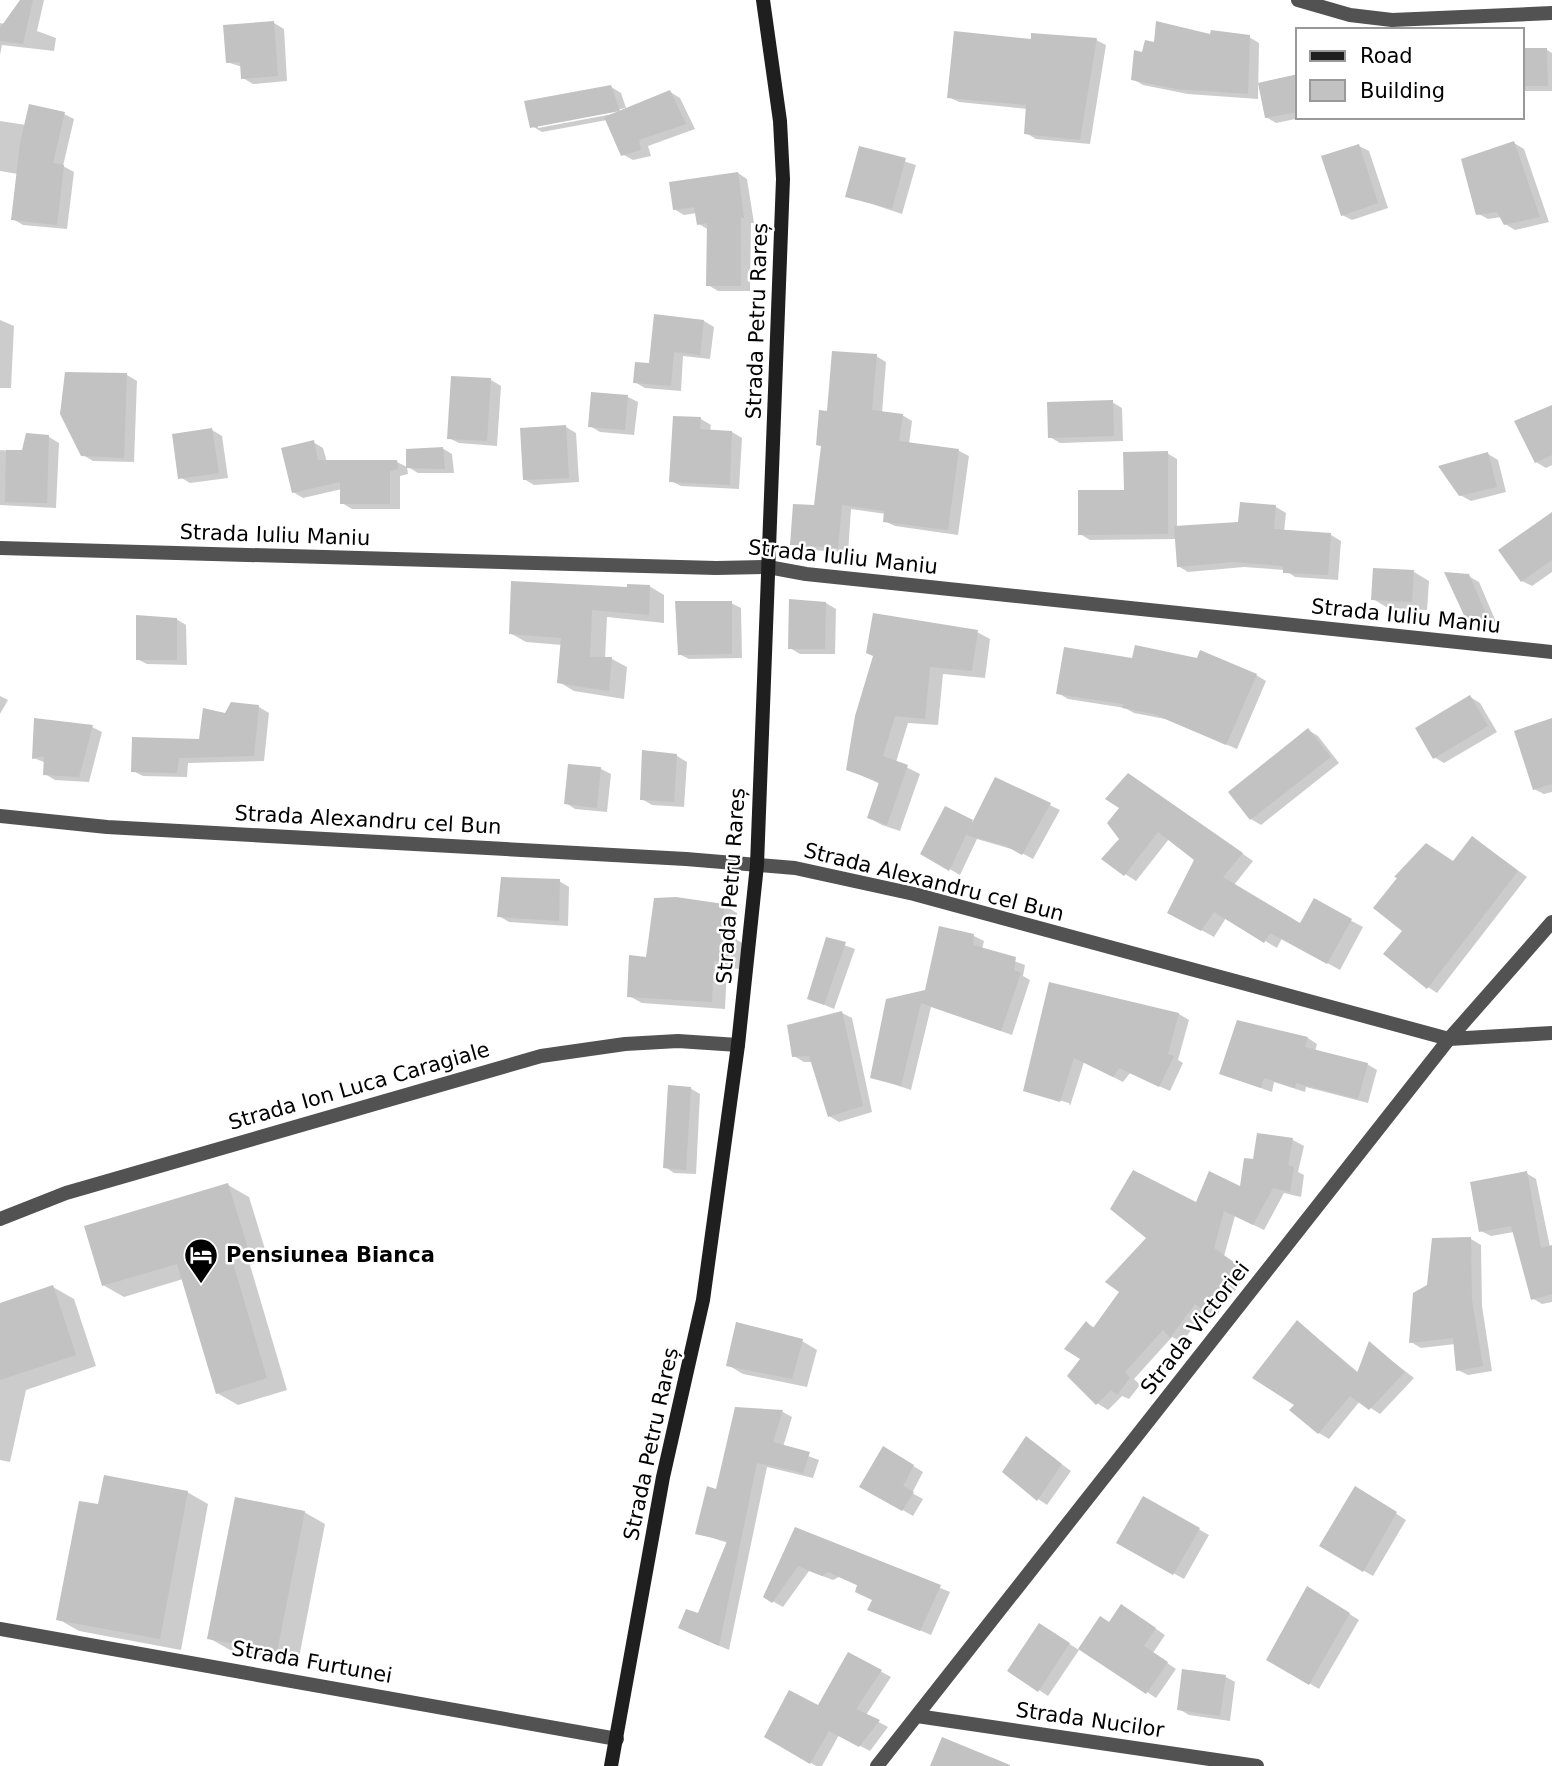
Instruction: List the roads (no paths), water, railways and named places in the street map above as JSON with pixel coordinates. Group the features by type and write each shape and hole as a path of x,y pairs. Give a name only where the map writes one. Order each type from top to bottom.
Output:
{"main road":[{"name":"Strada Petru Rareș","path":"611,1766 663,1477 703,1300 738,1045 757,865 783,179 780,121 762,0"}],"street":[{"path":"1298,0 1350,15 1392,20 1552,13"},
{"name":"Strada Iuliu Maniu","path":"0,548 716,568 768,567 819,575 1552,652"},
{"name":"Strada Alexandru cel Bun","path":"0,816 121,828 795,869 914,894 1449,1039 1552,1033"},
{"name":"Strada Victoriei","path":"877,1766 1449,1039 1552,922"},
{"name":"Strada Ion Luca Caragiale","path":"0,1219 66,1193 541,1056 625,1044 678,1041 738,1045"},
{"name":"Strada Furtunei","path":"0,1629 617,1739"},
{"name":"Strada Nucilor","path":"917,1716 1257,1766"}],"place":[{"name":"Pensiunea Bianca","path":"201,1285"}]}
